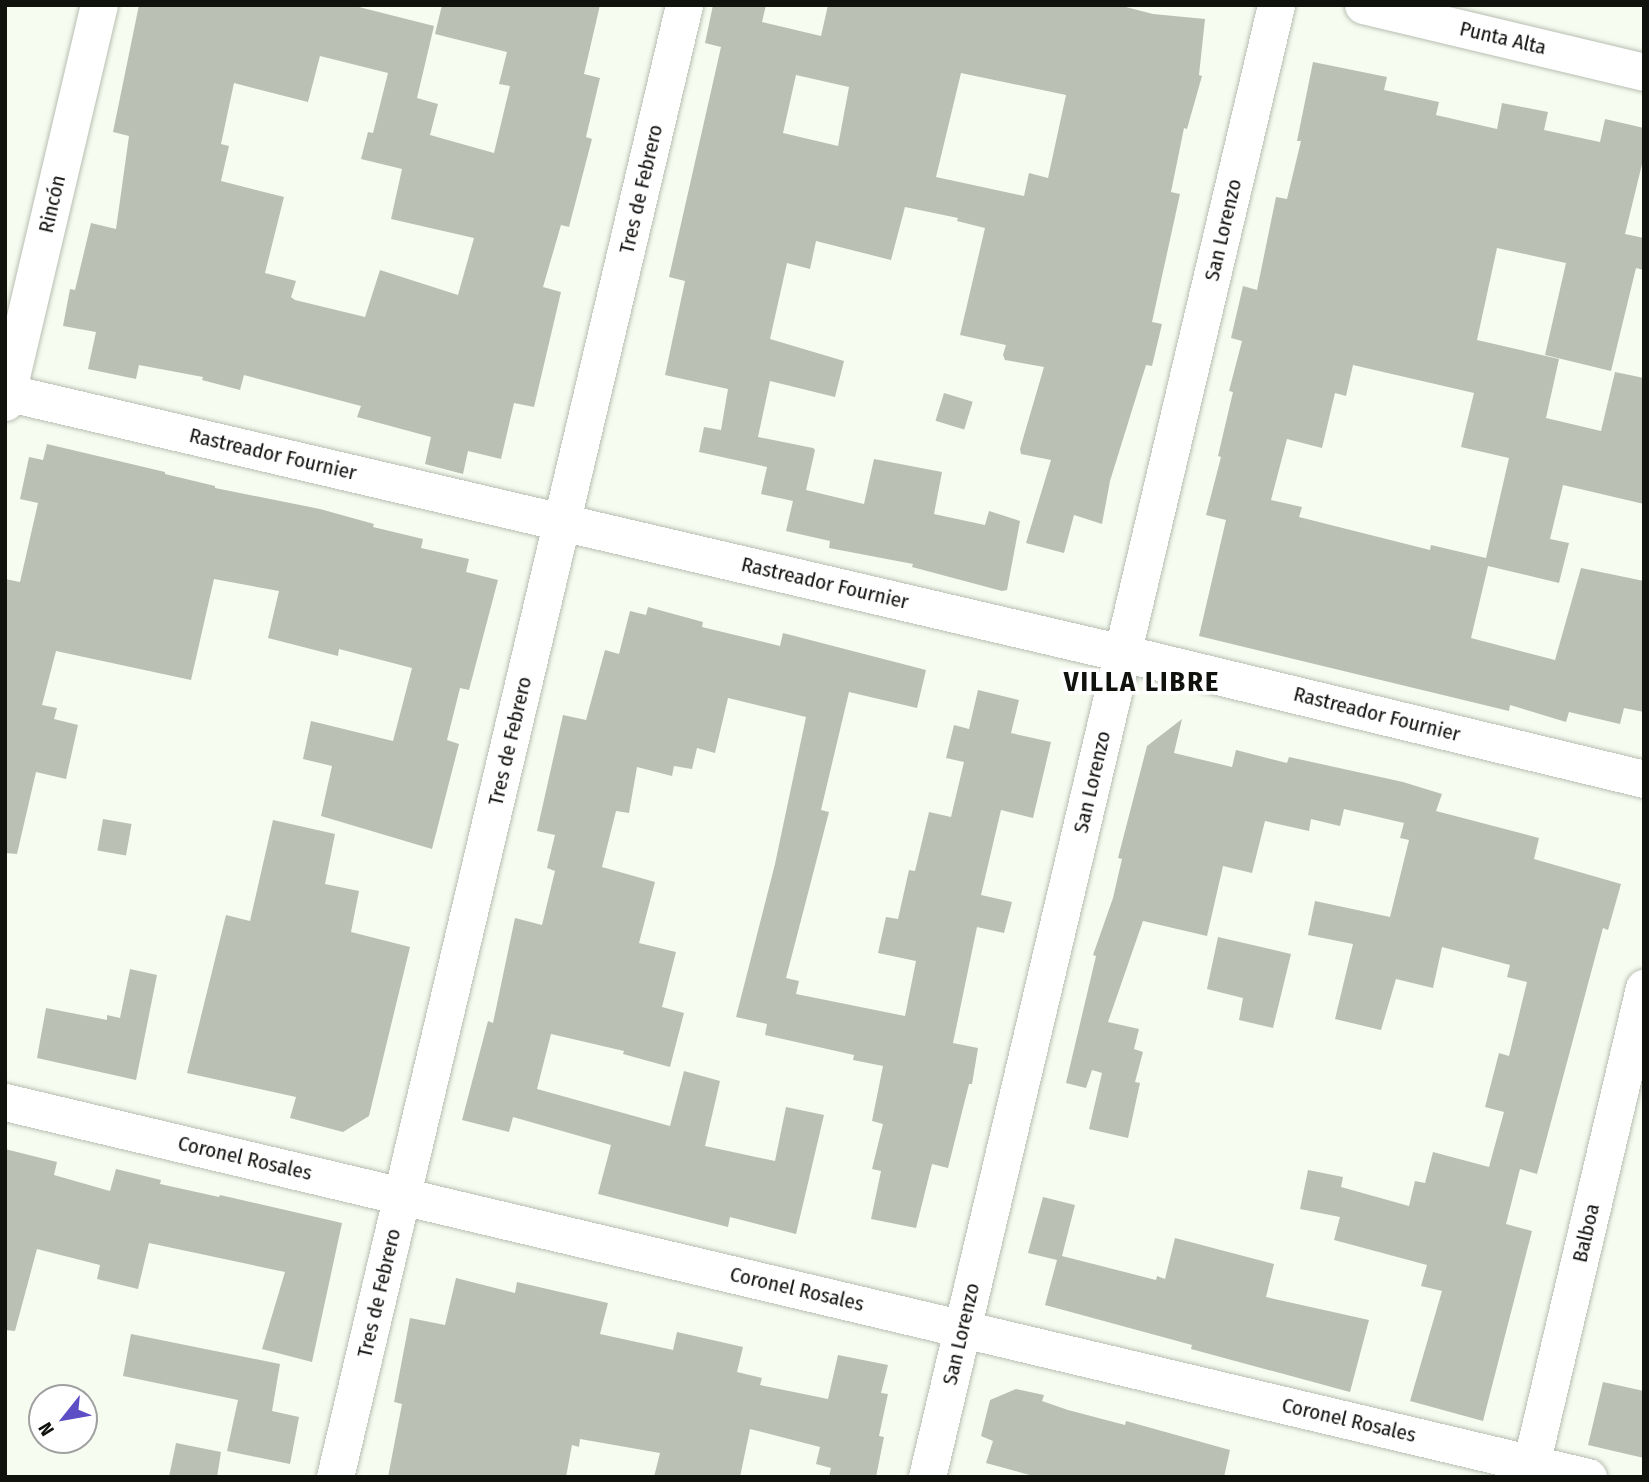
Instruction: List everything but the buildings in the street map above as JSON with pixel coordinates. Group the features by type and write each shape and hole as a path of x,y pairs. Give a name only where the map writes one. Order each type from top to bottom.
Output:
{"street":[{"name":"Rincón","path":"6,395 99,5"},
{"name":"Tres de Febrero","path":"335,1477 684,5"},
{"name":"San Lorenzo","path":"927,1477 1276,5"},
{"name":"Punta Alta","path":"1363,5 1644,72"},
{"name":"Rastreador Fournier","path":"6,395 562,521 1644,779"},
{"name":"Balboa","path":"1530,1470 1644,988"},
{"name":"Coronel Rosales","path":"5,1102 962,1328 1530,1470 1588,1477"}],"district":[{"name":"VILLA LIBRE","path":"1142,682"}]}
